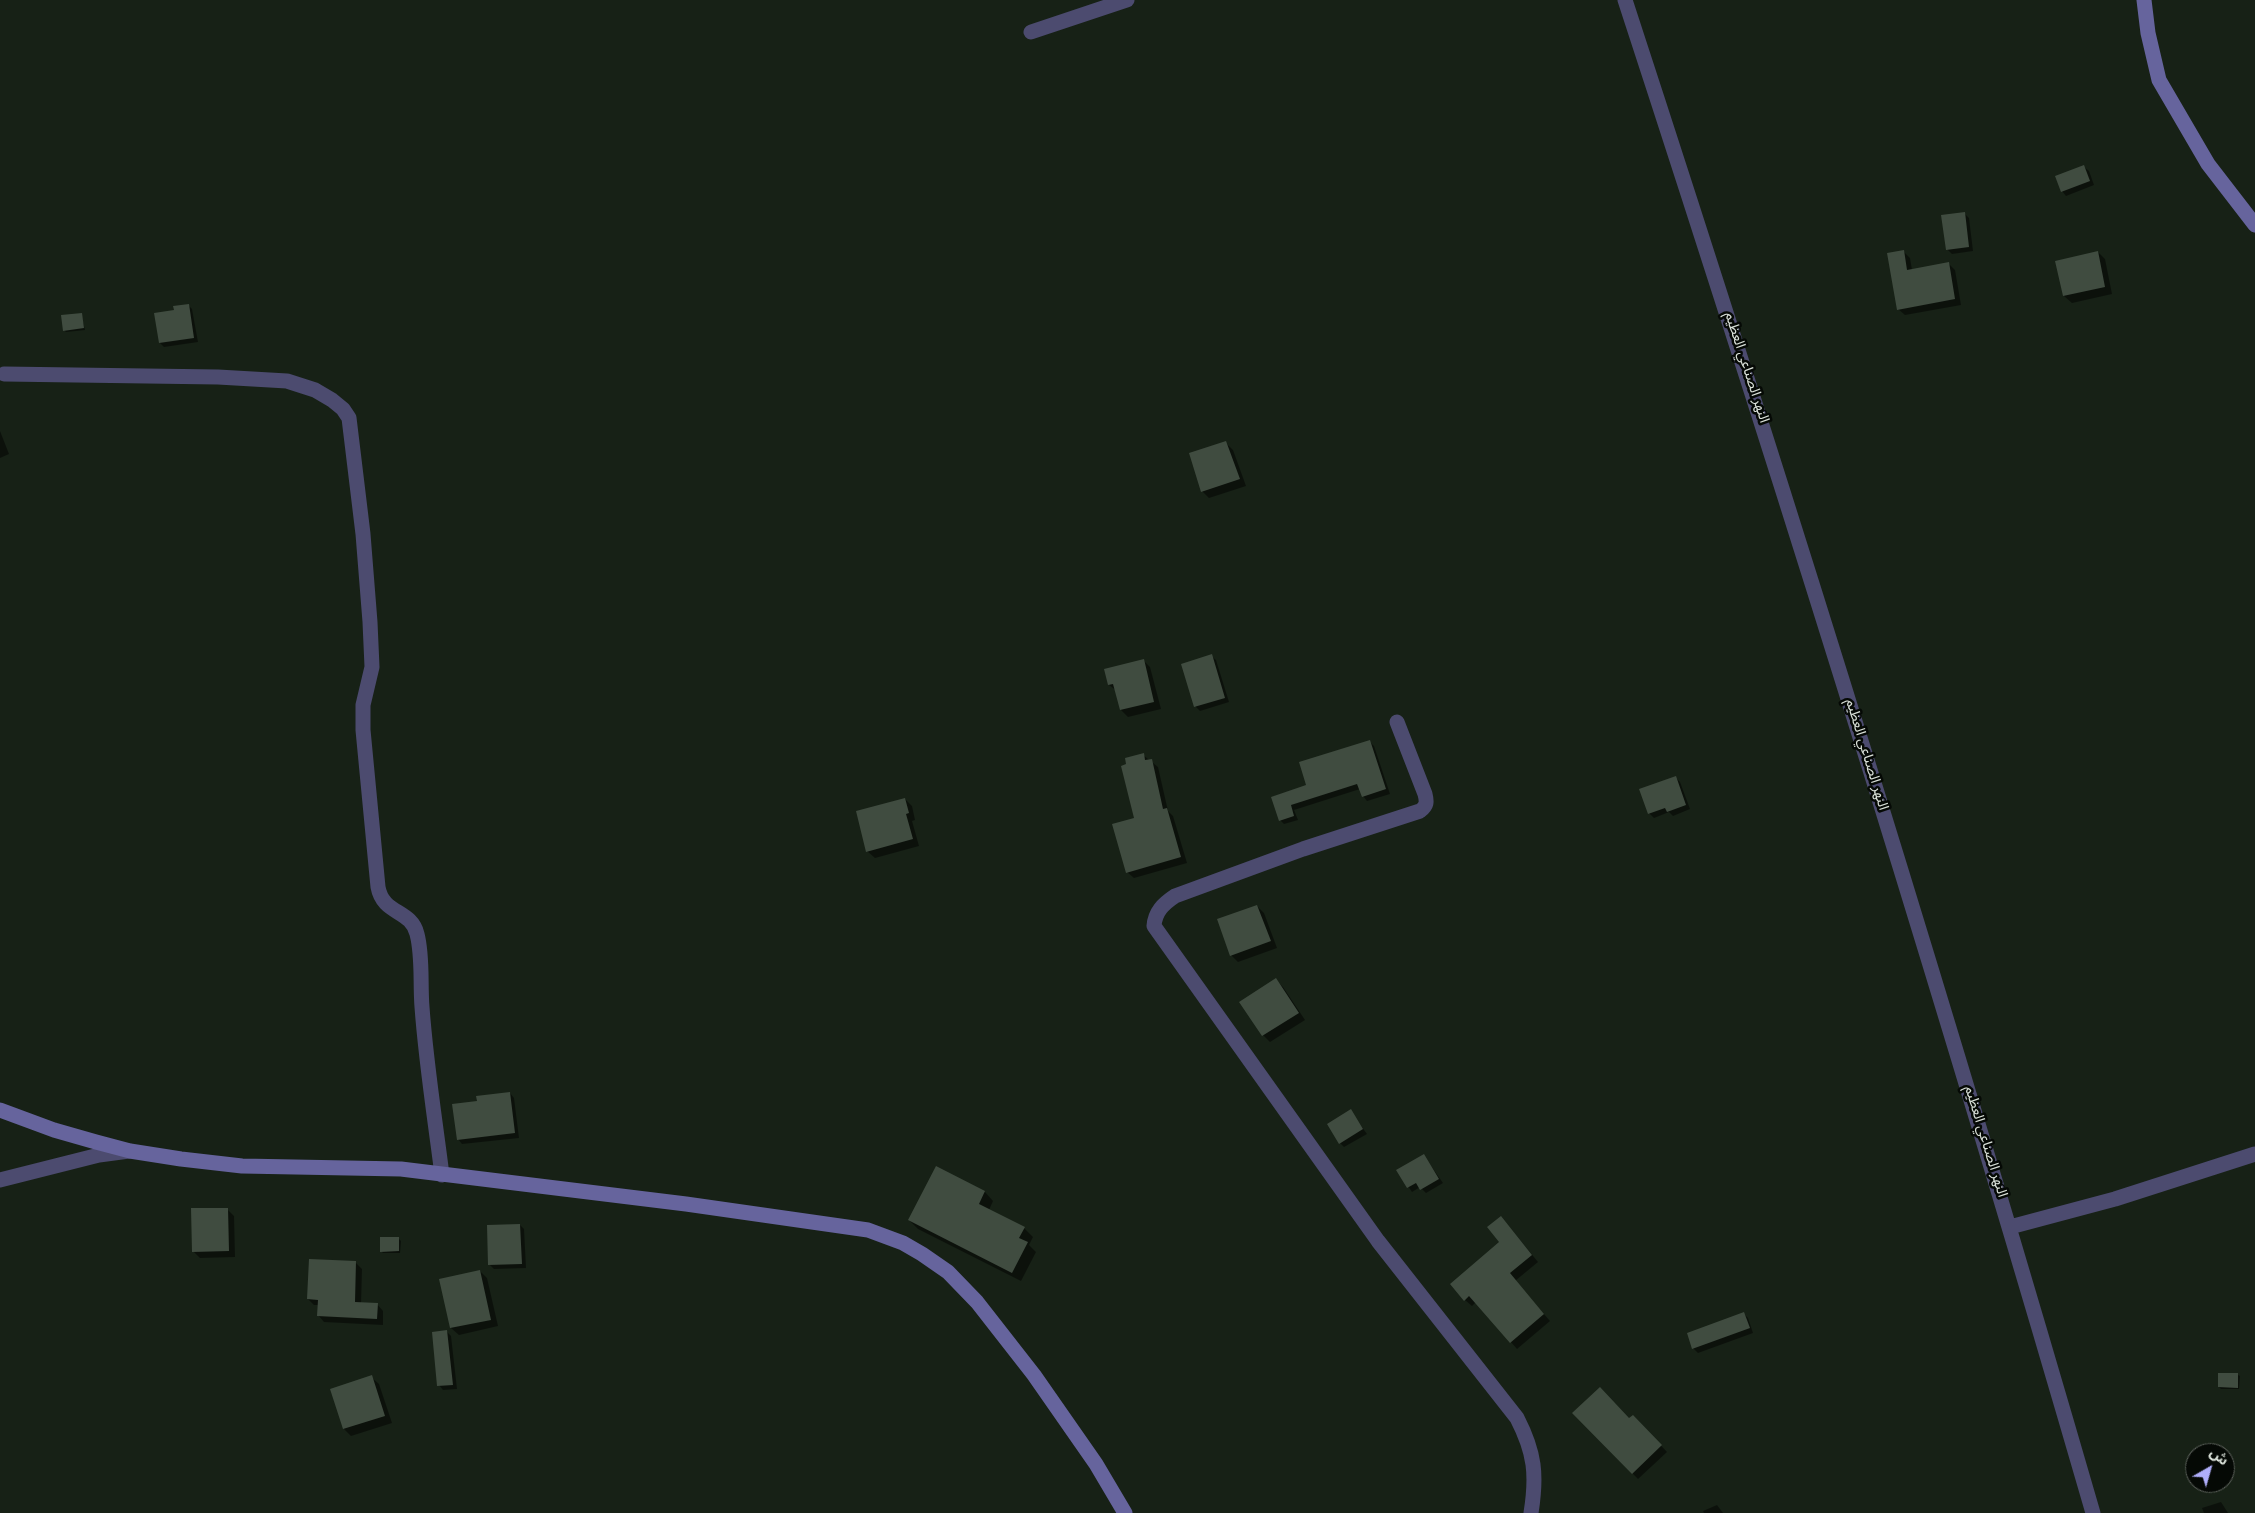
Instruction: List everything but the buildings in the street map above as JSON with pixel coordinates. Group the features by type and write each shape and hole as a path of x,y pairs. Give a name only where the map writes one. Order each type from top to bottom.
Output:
{"street":[{"path":"1031,32 1127,0"},
{"name":"النهر الصناعي العظيم","path":"1625,0 1757,404 2010,1228 2092,1513"},
{"path":"2144,0 2148,34 2159,80 2208,164 2255,225"},
{"path":"4,374 218,377 287,381 315,390 332,400 343,409 348,418 363,534 370,622 372,667 363,705 363,730 378,887 384,903 406,916 415,926 418,938 422,1007 442,1175"},
{"path":"1397,722 1425,794 1427,804 1425,807 1420,811 1303,849 1175,896 1160,908 1155,917 1154,926 1378,1241 1517,1418 1528,1438 1532,1457 1536,1485 1531,1513"},
{"path":"0,1110 54,1130 130,1150 242,1166 401,1169 824,1223 868,1230 903,1242 948,1272 977,1302 1034,1375 1096,1464 1125,1513"},
{"path":"0,1180 98,1155 130,1150"},
{"path":"2010,1228 2115,1198 2255,1154"}]}
